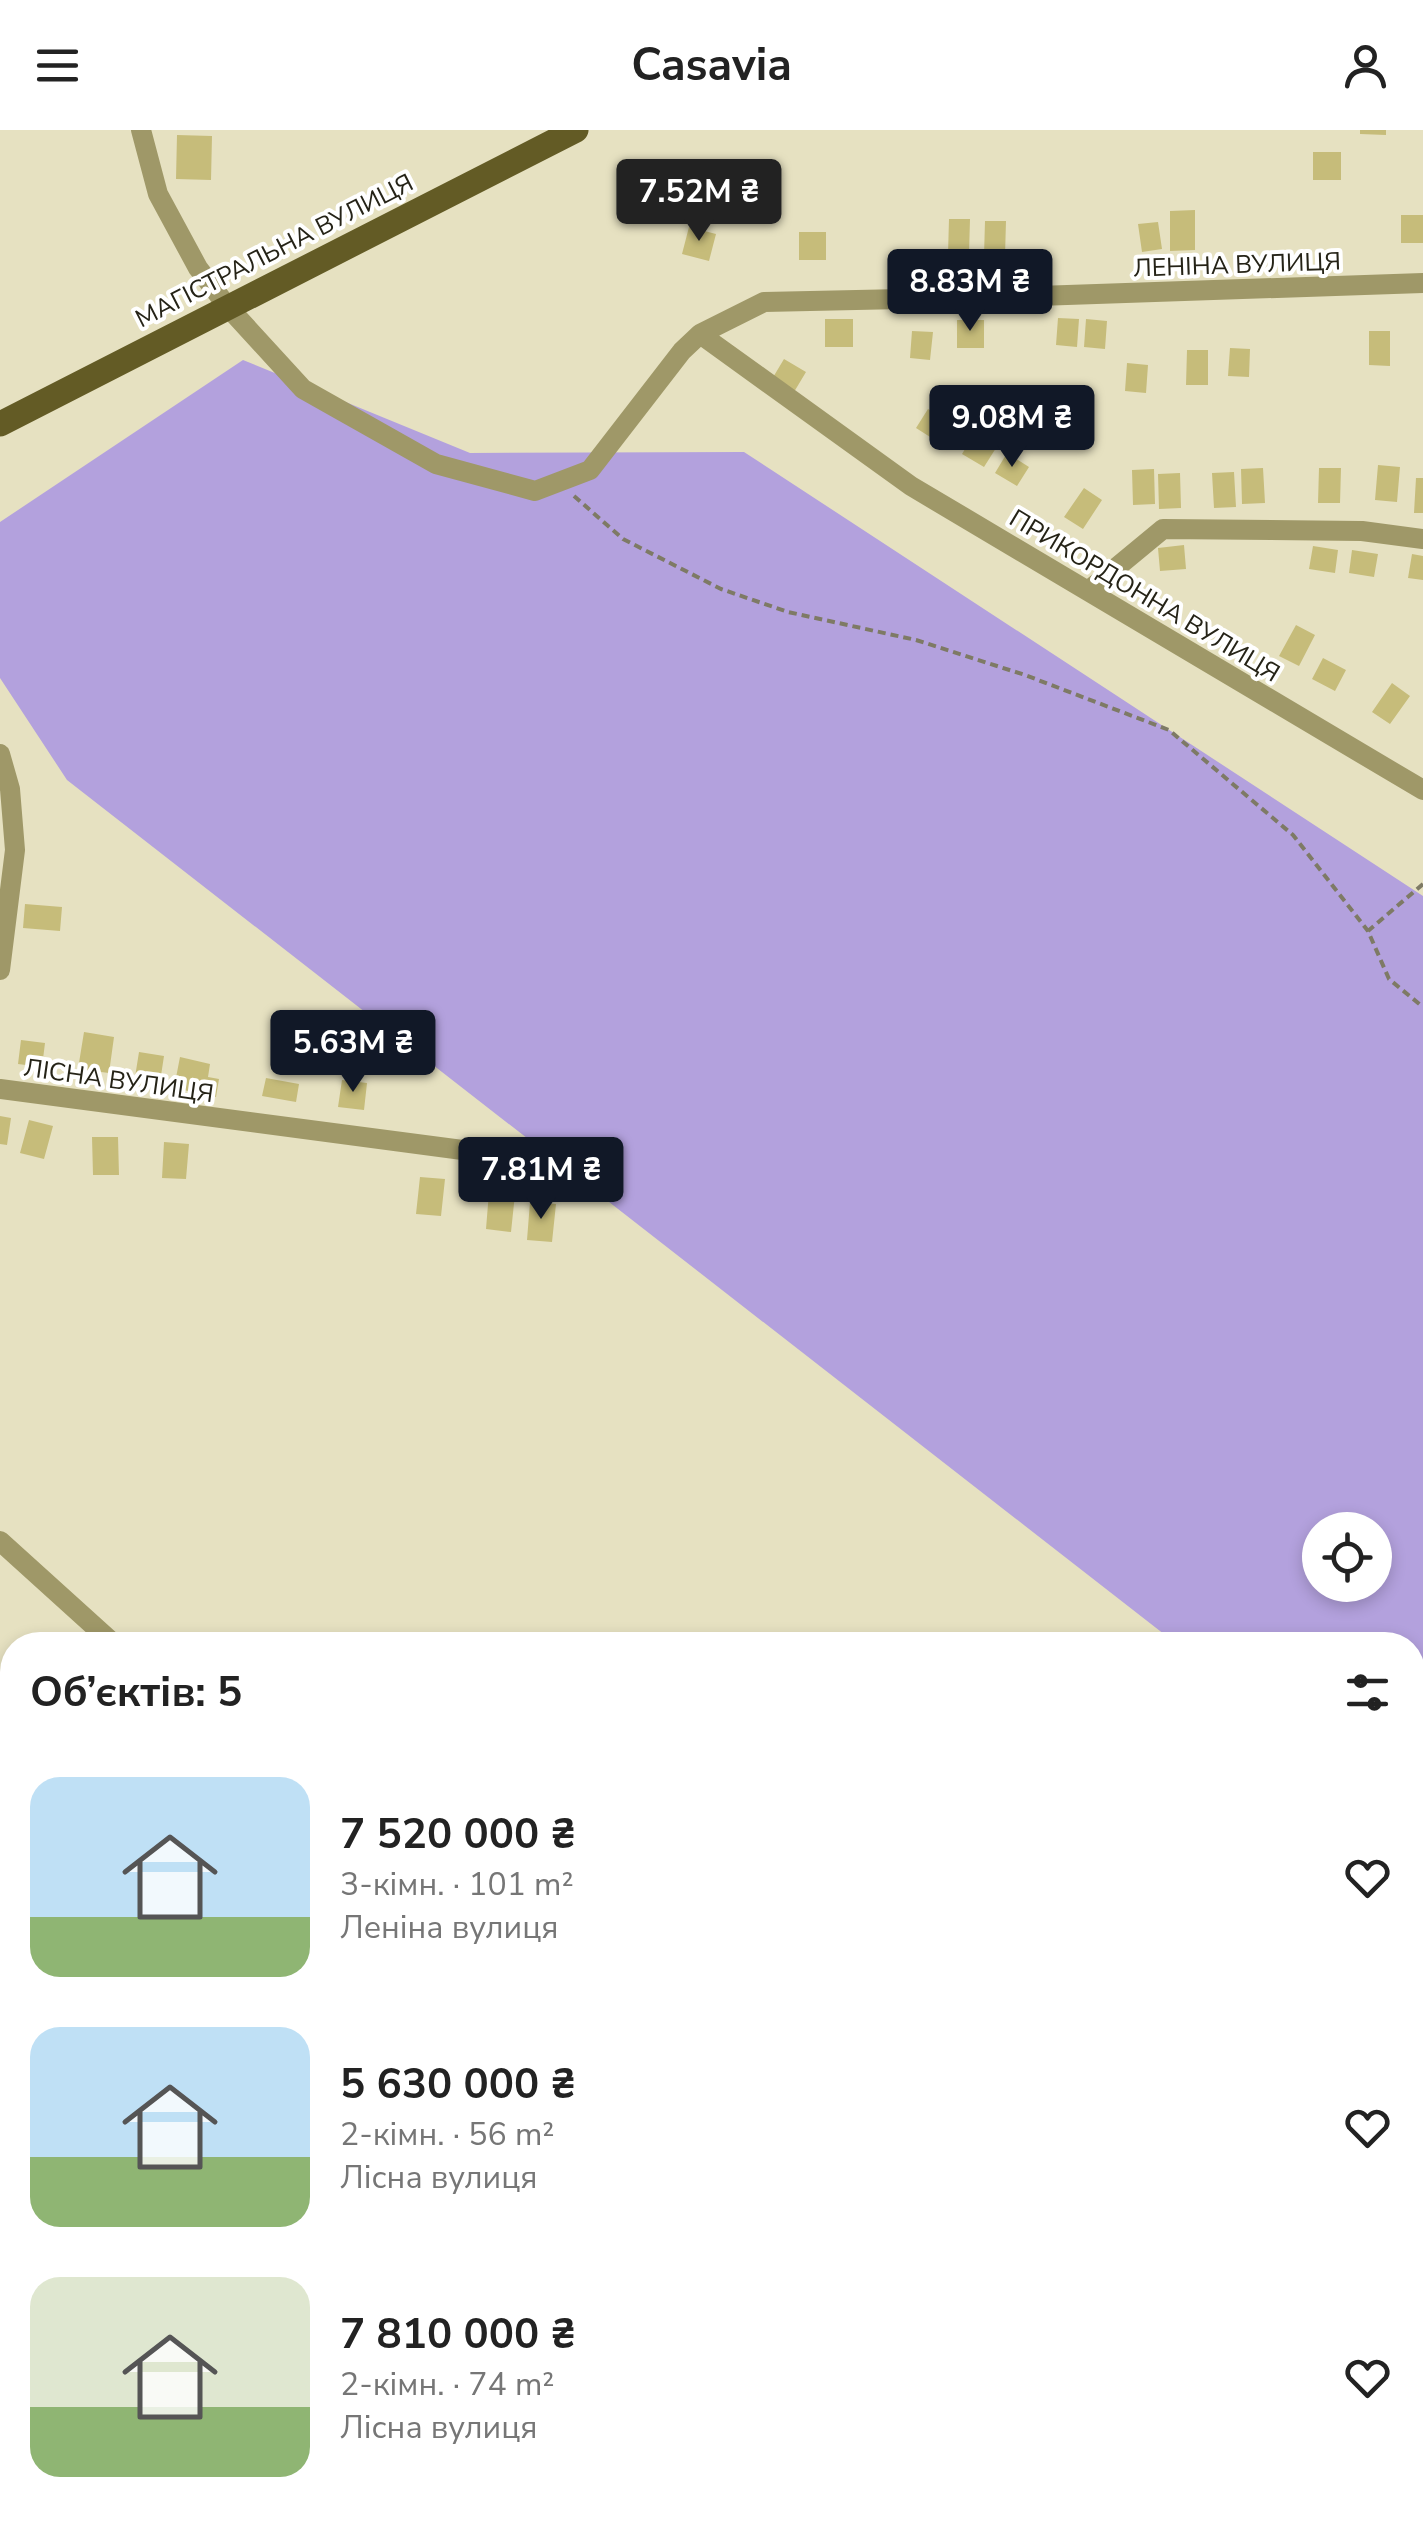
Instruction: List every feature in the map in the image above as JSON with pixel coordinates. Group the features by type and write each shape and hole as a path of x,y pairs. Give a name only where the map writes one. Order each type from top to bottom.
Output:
{"main road":[{"name":"МАГІСТРАЛЬНА ВУЛИЦЯ","path":"0,424 576,130"}],"street":[{"path":"141,130 158,194 198,268 227,306 303,389 436,464 536,491 590,470 682,351 700,334"},
{"name":"ЛЕНІНА ВУЛИЦЯ","path":"700,334 764,302 1423,283"},
{"name":"ПРИКОРДОННА ВУЛИЦЯ","path":"700,334 911,486 1423,790"},
{"path":"1088,591 1163,529 1362,531 1423,539"},
{"path":"0,754 10,789 15,850 0,970"},
{"name":"ЛІСНА ВУЛИЦЯ","path":"0,1089 470,1151"},
{"path":"0,1541 102,1632"}],"path":[{"path":"558,482 623,539 721,589 788,612 916,640 1025,674 1169,730 1293,835 1368,931 1389,979 1423,1007"},
{"path":"1368,931 1423,884"}],"shaded area":[{"path":"243,360 470,453 744,452 1423,896 1423,1632 1161,1632 67,780 0,678 0,522"}],"building":[{"path":"1360,130 1386,130 1386,135 1360,134"},
{"path":"177,135 212,136 211,180 176,179"},
{"path":"1313,152 1341,152 1341,180 1313,180"},
{"path":"1195,210 1195,250 1170,251 1170,211"},
{"path":"1401,215 1423,215 1423,243 1401,243"},
{"path":"949,219 970,219 969,254 948,254"},
{"path":"985,221 1006,221 1005,256 984,256"},
{"path":"1158,222 1162,249 1142,252 1138,224"},
{"path":"689,227 716,234 709,261 682,254"},
{"path":"799,232 826,232 826,260 799,260"},
{"path":"1058,318 1079,319 1077,347 1056,345"},
{"path":"825,319 853,319 853,347 825,347"},
{"path":"1086,319 1107,321 1105,349 1084,347"},
{"path":"957,320 984,320 984,348 957,348"},
{"path":"912,331 933,332 930,360 910,358"},
{"path":"1369,331 1390,331 1390,366 1369,365"},
{"path":"1230,348 1250,349 1249,377 1228,376"},
{"path":"1187,350 1208,350 1208,385 1186,385"},
{"path":"784,359 806,372 794,392 772,379"},
{"path":"1127,363 1148,365 1146,393 1125,391"},
{"path":"928,409 950,422 938,442 916,428"},
{"path":"974,434 996,448 984,467 962,454"},
{"path":"1007,453 1029,467 1017,486 995,473"},
{"path":"1378,465 1400,467 1397,502 1375,500"},
{"path":"1263,468 1265,503 1242,504 1241,469"},
{"path":"1319,468 1341,468 1340,503 1318,503"},
{"path":"1154,469 1155,504 1133,505 1132,470"},
{"path":"1234,472 1236,507 1214,508 1212,473"},
{"path":"1180,473 1181,508 1159,509 1158,474"},
{"path":"1416,478 1423,478 1423,513 1414,513"},
{"path":"1084,488 1102,500 1083,529 1064,517"},
{"path":"1184,545 1186,569 1160,571 1158,548"},
{"path":"1313,546 1338,550 1335,573 1309,569"},
{"path":"1352,550 1378,554 1374,577 1349,573"},
{"path":"1412,554 1423,556 1423,580 1408,578"},
{"path":"1296,625 1315,635 1299,666 1279,656"},
{"path":"1323,658 1346,670 1335,691 1312,679"},
{"path":"1392,683 1410,696 1390,724 1372,712"},
{"path":"25,904 62,907 60,931 23,928"},
{"path":"84,1032 114,1037 109,1073 78,1069"},
{"path":"21,1040 45,1043 42,1067 18,1064"},
{"path":"139,1052 164,1056 160,1082 135,1077"},
{"path":"180,1057 210,1064 208,1077 219,1079 216,1097 174,1088"},
{"path":"266,1078 299,1084 296,1102 262,1096"},
{"path":"342,1080 367,1083 364,1110 338,1107"},
{"path":"0,1116 11,1118 7,1145 0,1144"},
{"path":"29,1120 53,1126 44,1159 20,1153"},
{"path":"92,1137 118,1137 119,1175 93,1175"},
{"path":"164,1142 189,1144 186,1179 162,1178"},
{"path":"420,1177 445,1179 441,1216 416,1214"},
{"path":"489,1192 515,1194 511,1232 486,1229"},
{"path":"530,1202 556,1204 552,1242 527,1240"}]}
